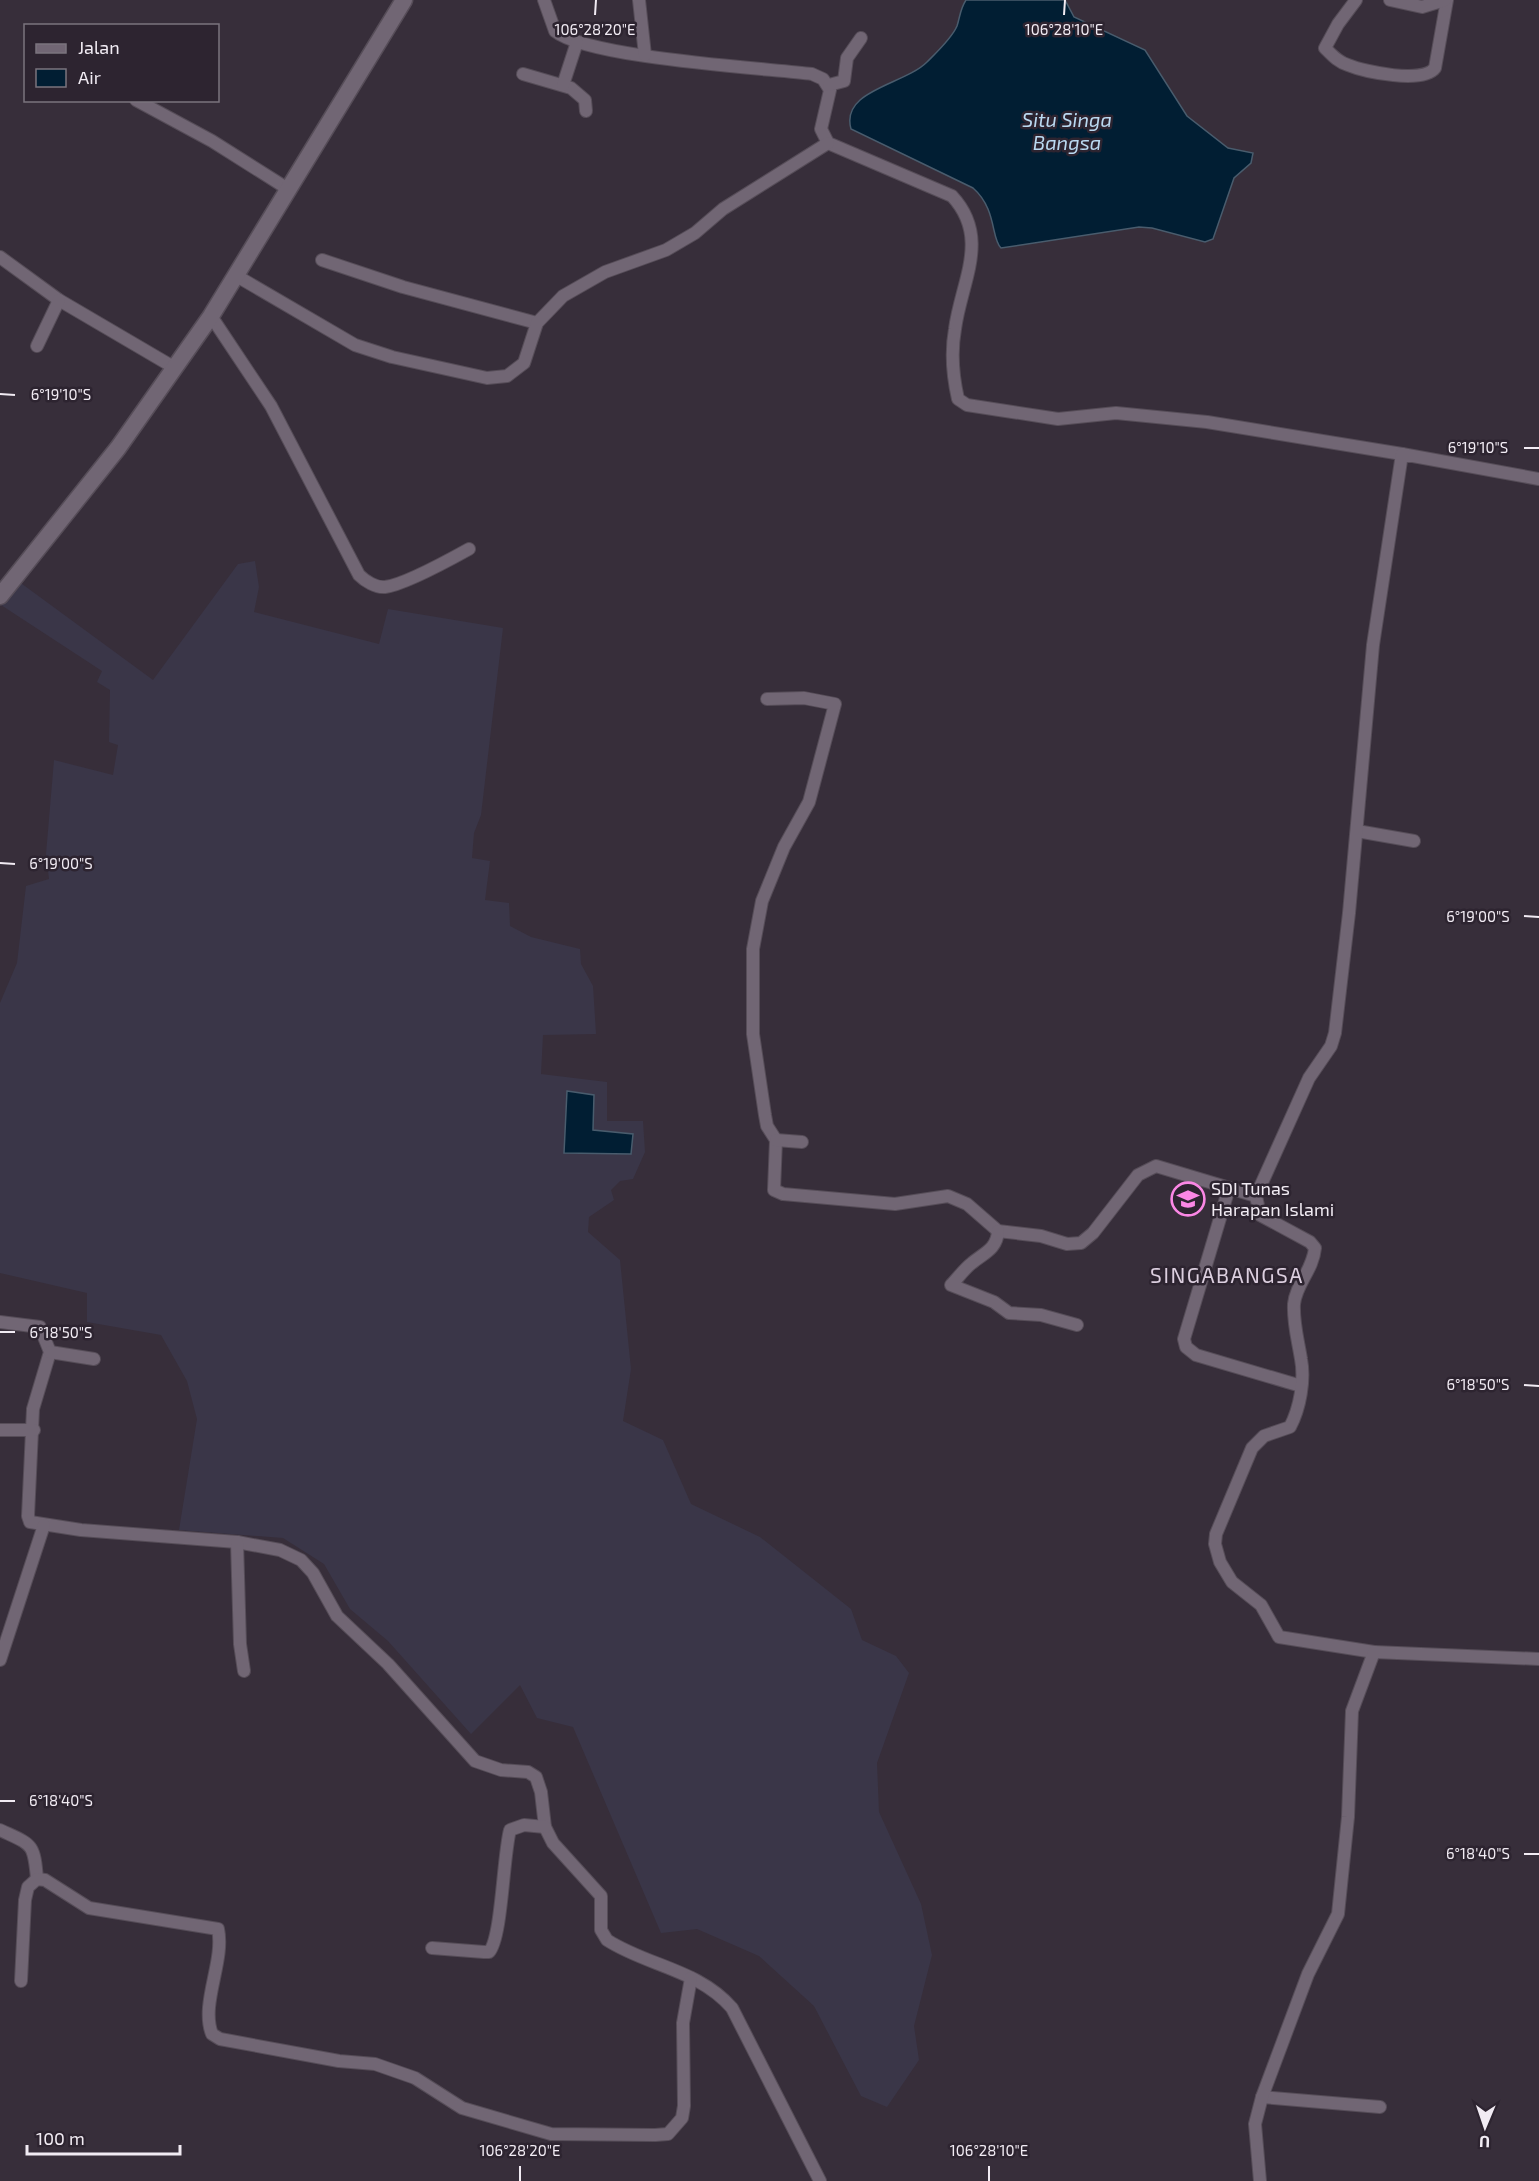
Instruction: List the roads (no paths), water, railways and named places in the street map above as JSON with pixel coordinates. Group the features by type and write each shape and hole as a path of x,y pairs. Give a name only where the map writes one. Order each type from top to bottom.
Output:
{"street":[{"path":"0,596 118,448 176,368 211,316 404,0"},
{"path":"544,0 555,31 577,42 645,55 812,74 828,85 844,81 847,58 861,38"},
{"path":"639,0 645,55"},
{"path":"1356,0 1338,24 1325,48 1349,66 1374,72 1428,74 1436,68 1446,0 1422,7 1390,0"},
{"path":"563,85 577,42"},
{"path":"523,74 563,85 580,94 585,100 586,111"},
{"path":"828,85 829,101 821,129 828,142 936,188 952,196 963,208 973,250 955,329 954,360 958,399 967,405 1058,419 1116,413 1207,422 1402,453 1539,479"},
{"path":"140,102 212,141 288,189"},
{"path":"235,275 356,345 392,357 487,378 507,376 524,363 537,323 563,296 605,272 666,250 695,233 723,209 828,142"},
{"path":"0,257 59,300 176,368"},
{"path":"322,260 403,287 537,323"},
{"path":"37,346 59,300"},
{"path":"211,316 271,406 359,575 370,583 386,587 442,564 469,549"},
{"path":"1402,453 1373,645 1349,913 1331,1046 1309,1078 1256,1196 1260,1215 1310,1242 1315,1248 1312,1265 1296,1294 1294,1305 1295,1335 1302,1360 1299,1402 1290,1426 1264,1436 1252,1448 1216,1534 1217,1554 1232,1582 1261,1605 1279,1637 1374,1652 1539,1659"},
{"path":"766,699 804,698 835,704 809,802 784,847 762,901 753,949 753,1034 767,1126 776,1140 774,1190 778,1194 895,1204 948,1196 967,1204 998,1231 1041,1236 1068,1244 1081,1243 1092,1233 1138,1175 1156,1166 1256,1196"},
{"path":"1357,831 1414,841"},
{"path":"776,1140 802,1142"},
{"path":"1229,1188 1184,1339 1186,1347 1197,1355 1301,1386"},
{"path":"998,1231 998,1238 988,1253 972,1263 951,1285 994,1302 1009,1313 1041,1315 1077,1325"},
{"path":"0,1322 40,1327 50,1352 33,1409 34,1430 28,1516 35,1524 237,1542 280,1550 308,1567 337,1616 388,1664 475,1761 501,1770 528,1772 536,1777 541,1792 545,1827 558,1850 601,1896 602,1930 607,1940 691,1978 721,1995 732,2008 755,2048 820,2181"},
{"path":"50,1352 94,1359"},
{"path":"0,1430 34,1430"},
{"path":"0,1660 44,1526"},
{"path":"237,1542 240,1644 244,1671"},
{"path":"1260,2181 1255,2124 1262,2097 1308,1974 1338,1914 1348,1817 1352,1711 1374,1652"},
{"path":"432,1948 489,1952 494,1947 498,1932 504,1857 510,1830 524,1825 545,1827"},
{"path":"0,1830 30,1845 34,1851 37,1879"},
{"path":"21,1981 25,1900 28,1887 37,1879 45,1880 89,1908 218,1929 217,1967 209,2017 212,2034 220,2039 339,2061 375,2064 415,2078 462,2108 551,2134 656,2135 668,2134 676,2127 684,2106 683,2023 691,1978"},
{"path":"1262,2097 1380,2107"}],"water":[{"name":"Situ Singa Bangsa","path":"966,0 1065,0 1074,17 1145,50 1187,116 1228,148 1253,153 1251,163 1234,178 1213,239 1205,242 1152,228 1139,227 1001,248 986,205 973,188 851,129 850,116 855,105 876,90 917,70 944,45 957,26"},
{"path":"567,1091 594,1095 593,1130 633,1134 631,1154 564,1153"}],"place":[{"name":"SDI Tunas Harapan Islami","path":"1188,1199"}],"district":[{"name":"SINGABANGSA","path":"1227,1276"}]}
